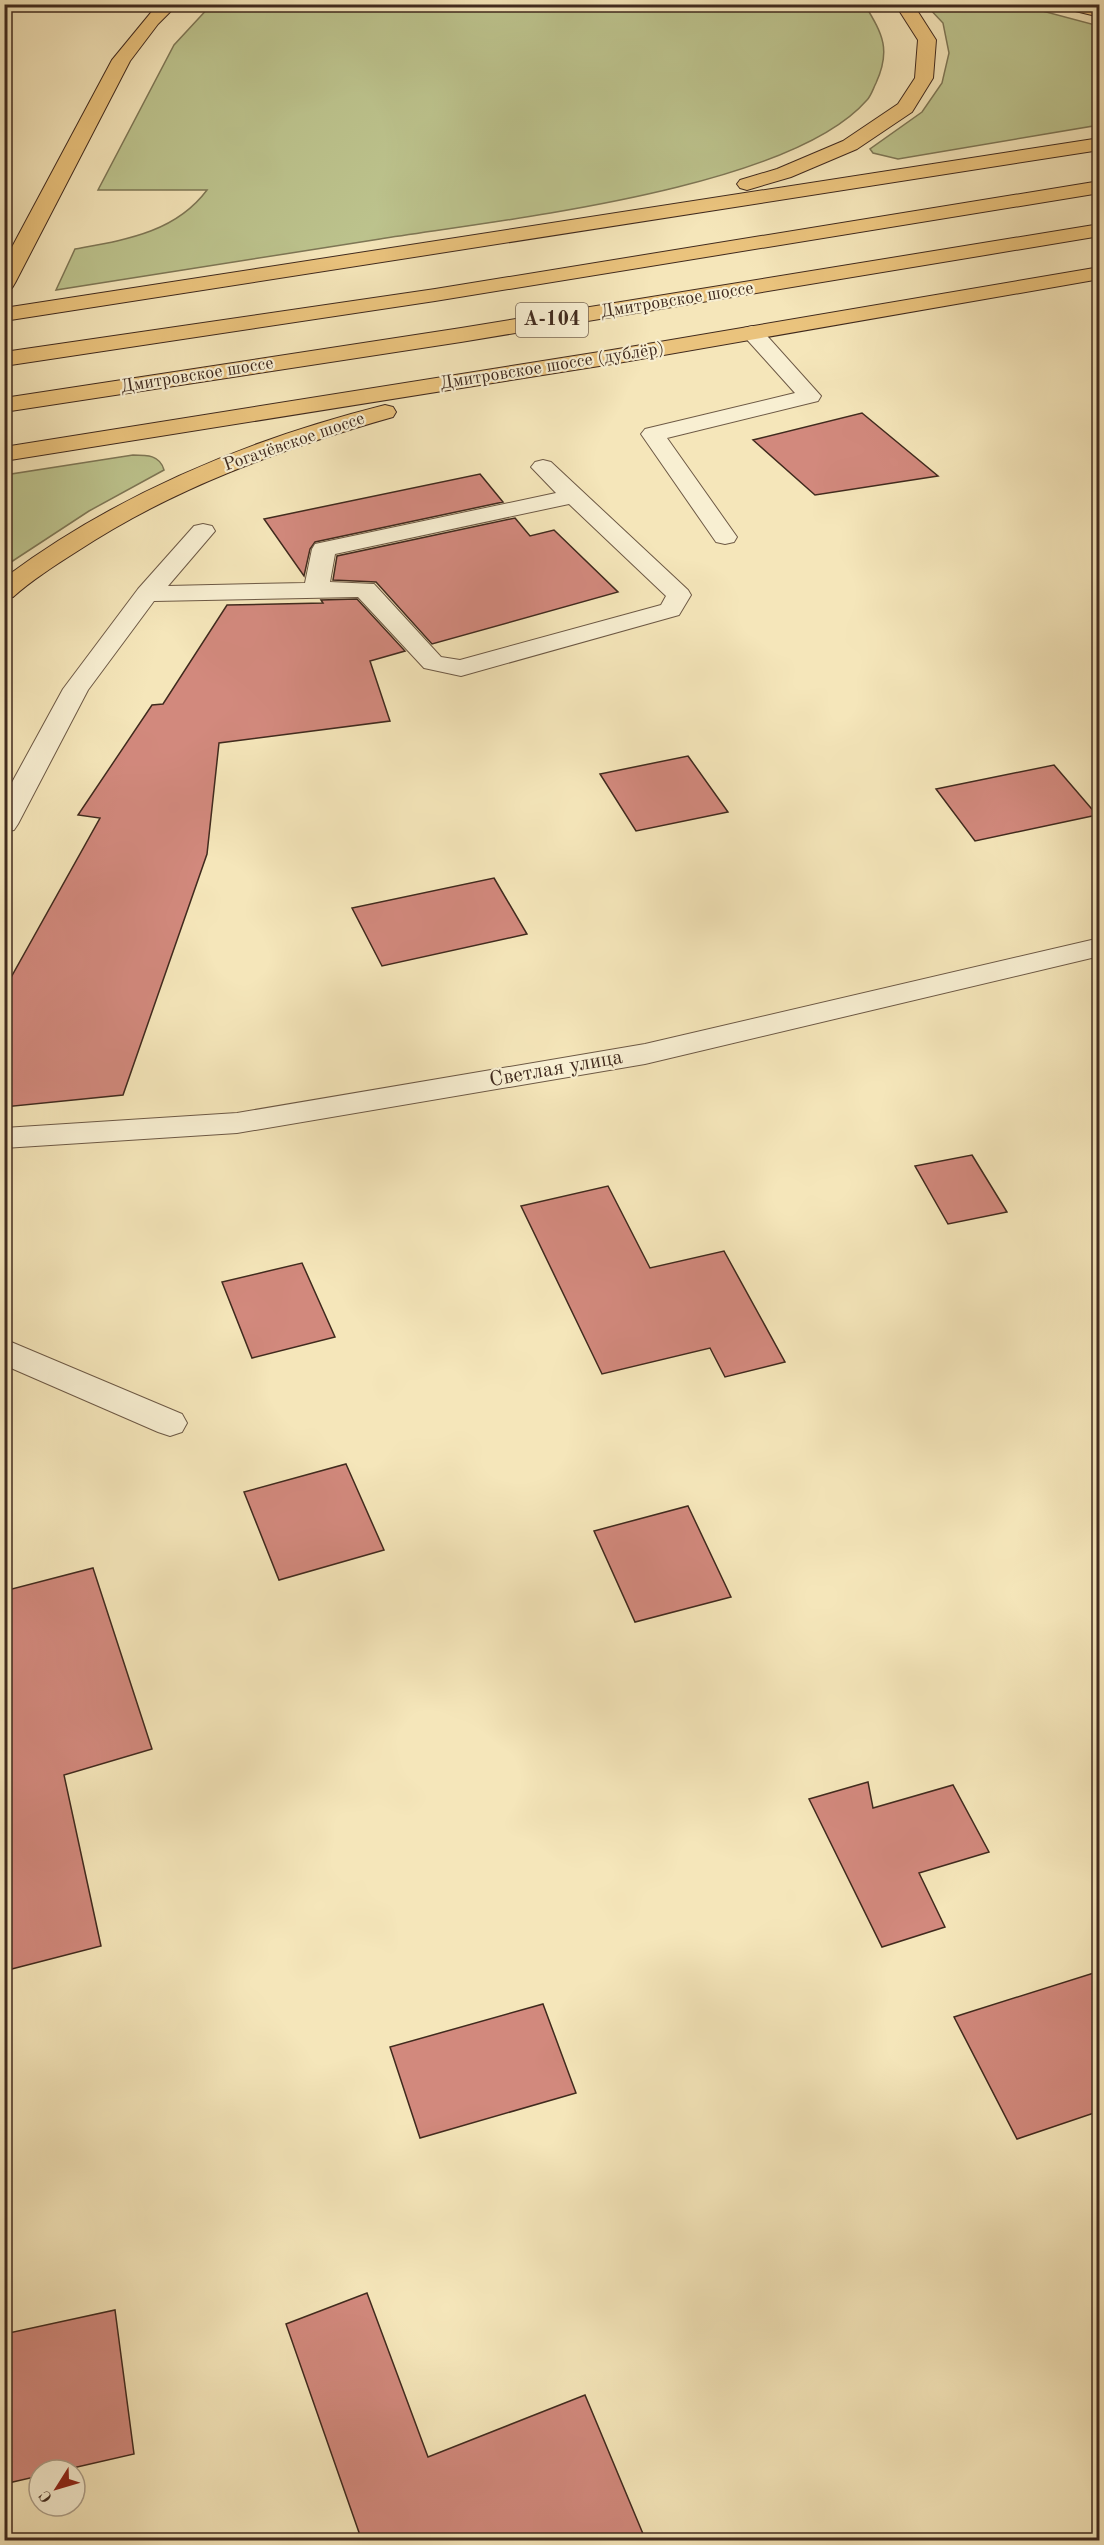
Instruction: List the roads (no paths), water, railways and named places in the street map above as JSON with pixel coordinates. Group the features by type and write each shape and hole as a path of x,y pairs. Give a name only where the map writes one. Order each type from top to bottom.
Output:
{"main road":[{"path":"4,284 122,60 152,21 169,4"},
{"path":"624,220 784,173 850,145 905,108 924,78 927,40 904,4"},
{"path":"1069,4 1100,12"},
{"path":"4,315 1100,144"},
{"name":"А-104","path":"4,359 447,293 1100,187"},
{"name":"Дмитровское шоссе","path":"4,405 461,335 1100,230"},
{"name":"Дмитровское шоссе (дублёр)","path":"4,454 612,357 1100,273"},
{"name":"Рогачёвское шоссе","path":"4,592 103,521 199,474 317,430 441,396 612,357"}],"street":[{"path":"725,537 653,434 810,396 753,333"},
{"path":"147,594 365,589 433,663 461,669 670,610 679,595 543,466"},
{"path":"316,590 324,549 574,496"},
{"path":"4,824 76,689 147,594 203,531"},
{"name":"Светлая улица","path":"4,1138 237,1123 645,1054 1100,947"},
{"path":"4,1351 170,1423"}]}
